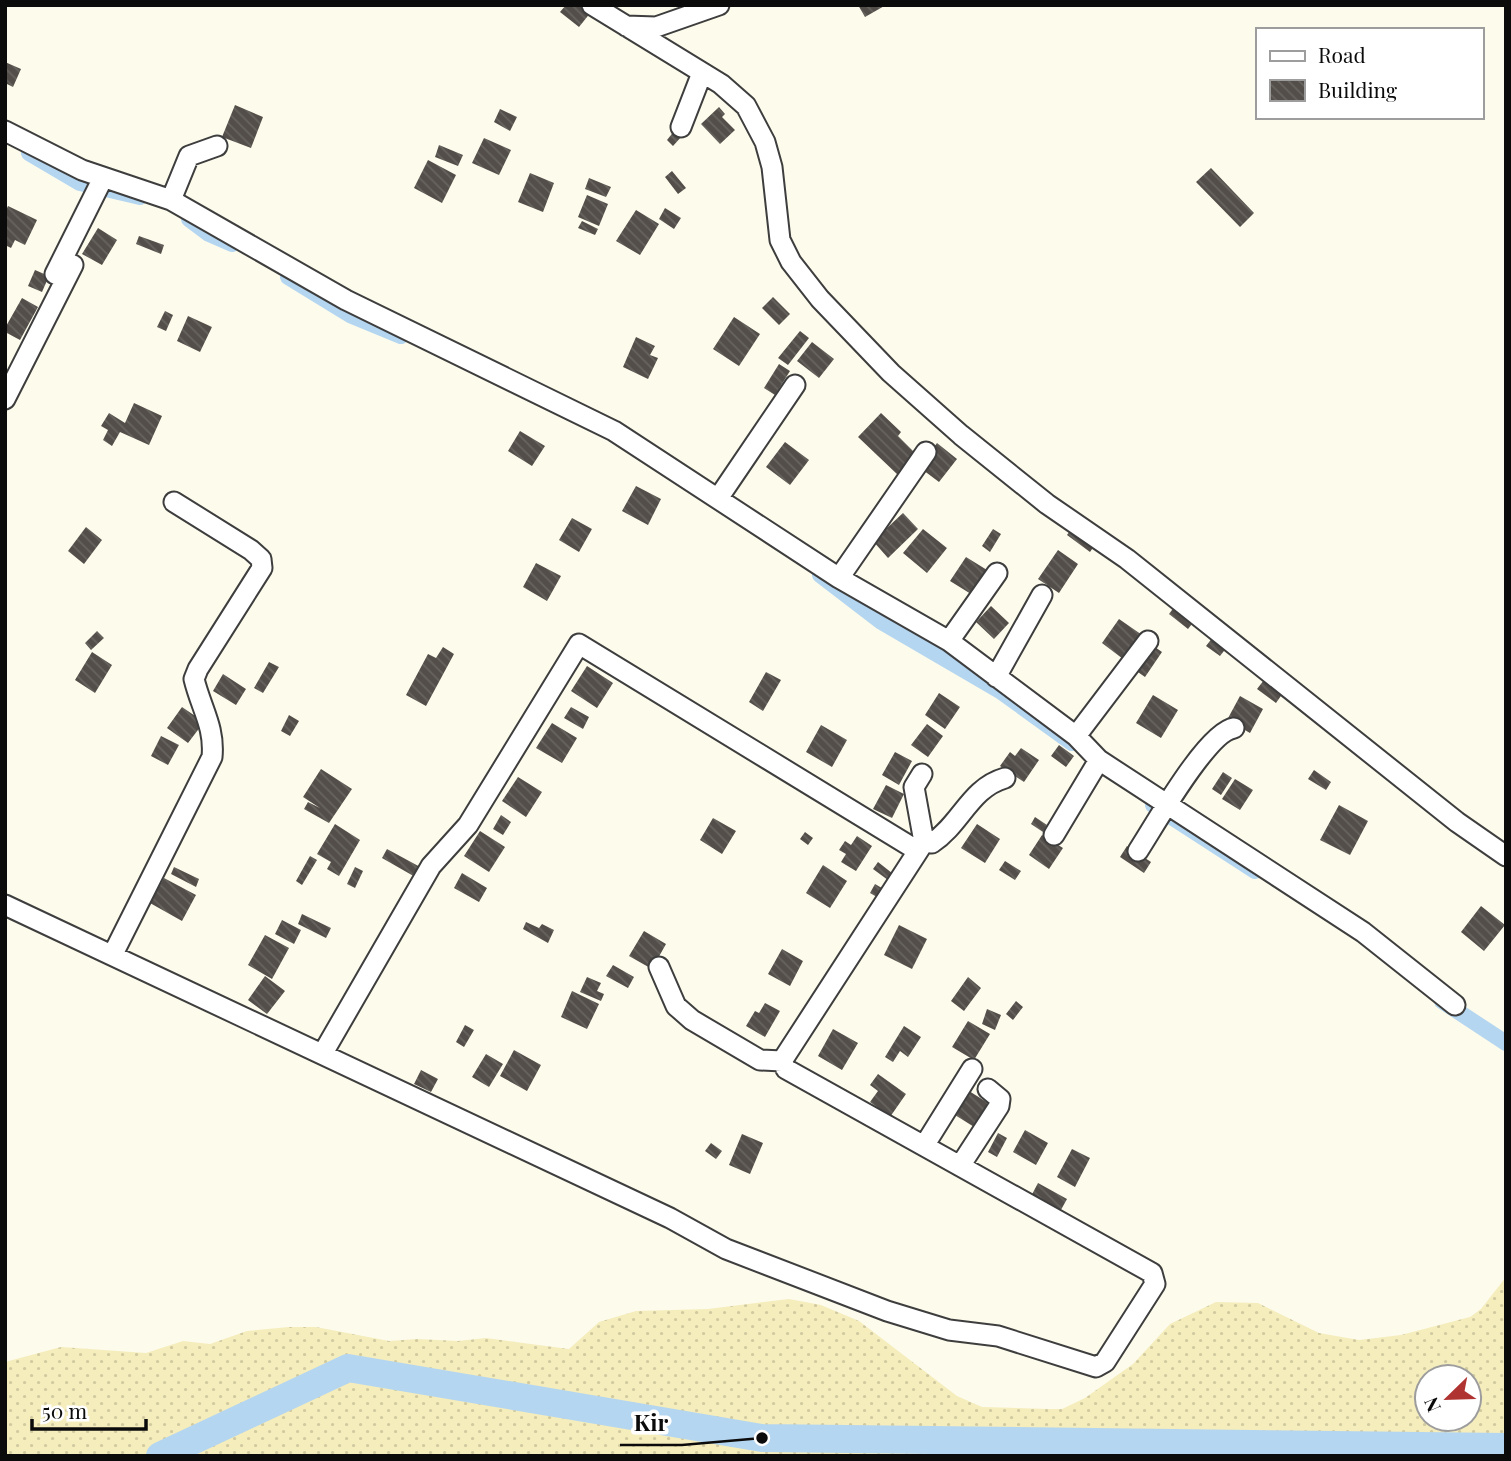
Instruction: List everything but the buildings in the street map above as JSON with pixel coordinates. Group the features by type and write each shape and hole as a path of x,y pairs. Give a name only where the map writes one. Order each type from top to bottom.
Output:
{"street":[{"path":"592,5 702,73 746,106 756,123 772,167 780,240 791,262 820,299 891,373 961,435 1047,504 1127,559 1457,822 1506,856"},
{"path":"625,26 656,27 719,5"},
{"path":"681,127 702,73"},
{"path":"5,131 52,156 98,188 171,200 346,300 614,430 839,578 949,641 1076,736 1099,760 1363,932 1455,1005"},
{"path":"171,200 189,156 217,146"},
{"path":"47,290 98,188"},
{"path":"5,399 73,265"},
{"path":"719,497 795,386"},
{"path":"839,578 926,452"},
{"path":"113,954 212,757 214,739 210,720 194,679 262,568 261,559 255,553 174,502"},
{"path":"949,641 998,573"},
{"path":"996,677 1042,595"},
{"path":"1076,736 1148,641"},
{"path":"323,1053 431,866 468,825 579,644 921,846 932,843 947,832 981,788 1005,778"},
{"path":"1138,851 1206,747 1225,729 1234,728"},
{"path":"1054,835 1099,760"},
{"path":"782,1061 921,846 914,787 922,774"},
{"path":"5,905 323,1053 495,1138 670,1218 726,1249 949,1330 998,1336 1082,1365 1096,1367 1105,1362 1156,1284 1152,1273 786,1069 782,1061"},
{"path":"659,967 676,1006 692,1020 760,1060 782,1061"},
{"path":"924,1146 972,1069"},
{"path":"960,1166 999,1106 1000,1099 988,1089"}],"sand":[{"path":"1506,1277 1506,1456 5,1456 5,1362 61,1347 146,1353 183,1341 210,1344 247,1331 316,1327 389,1341 458,1341 486,1338 569,1349 599,1322 636,1311 708,1309 789,1299 821,1305 859,1321 957,1396 982,1407 1062,1409 1085,1398 1133,1364 1170,1324 1216,1302 1258,1303 1319,1333 1359,1340 1401,1335 1470,1317 1481,1309"}],"waterway":[{"path":"29,153 80,183 140,197"},
{"path":"189,219 209,234 232,244"},
{"path":"288,277 350,315 401,336"},
{"path":"820,575 880,621 1000,691 1072,743"},
{"path":"1153,805 1255,871"},
{"path":"1442,1001 1506,1043"},
{"path":"160,1456 348,1368 762,1438 1506,1447"}],"place":[{"name":"Kir","path":"762,1438"}]}
